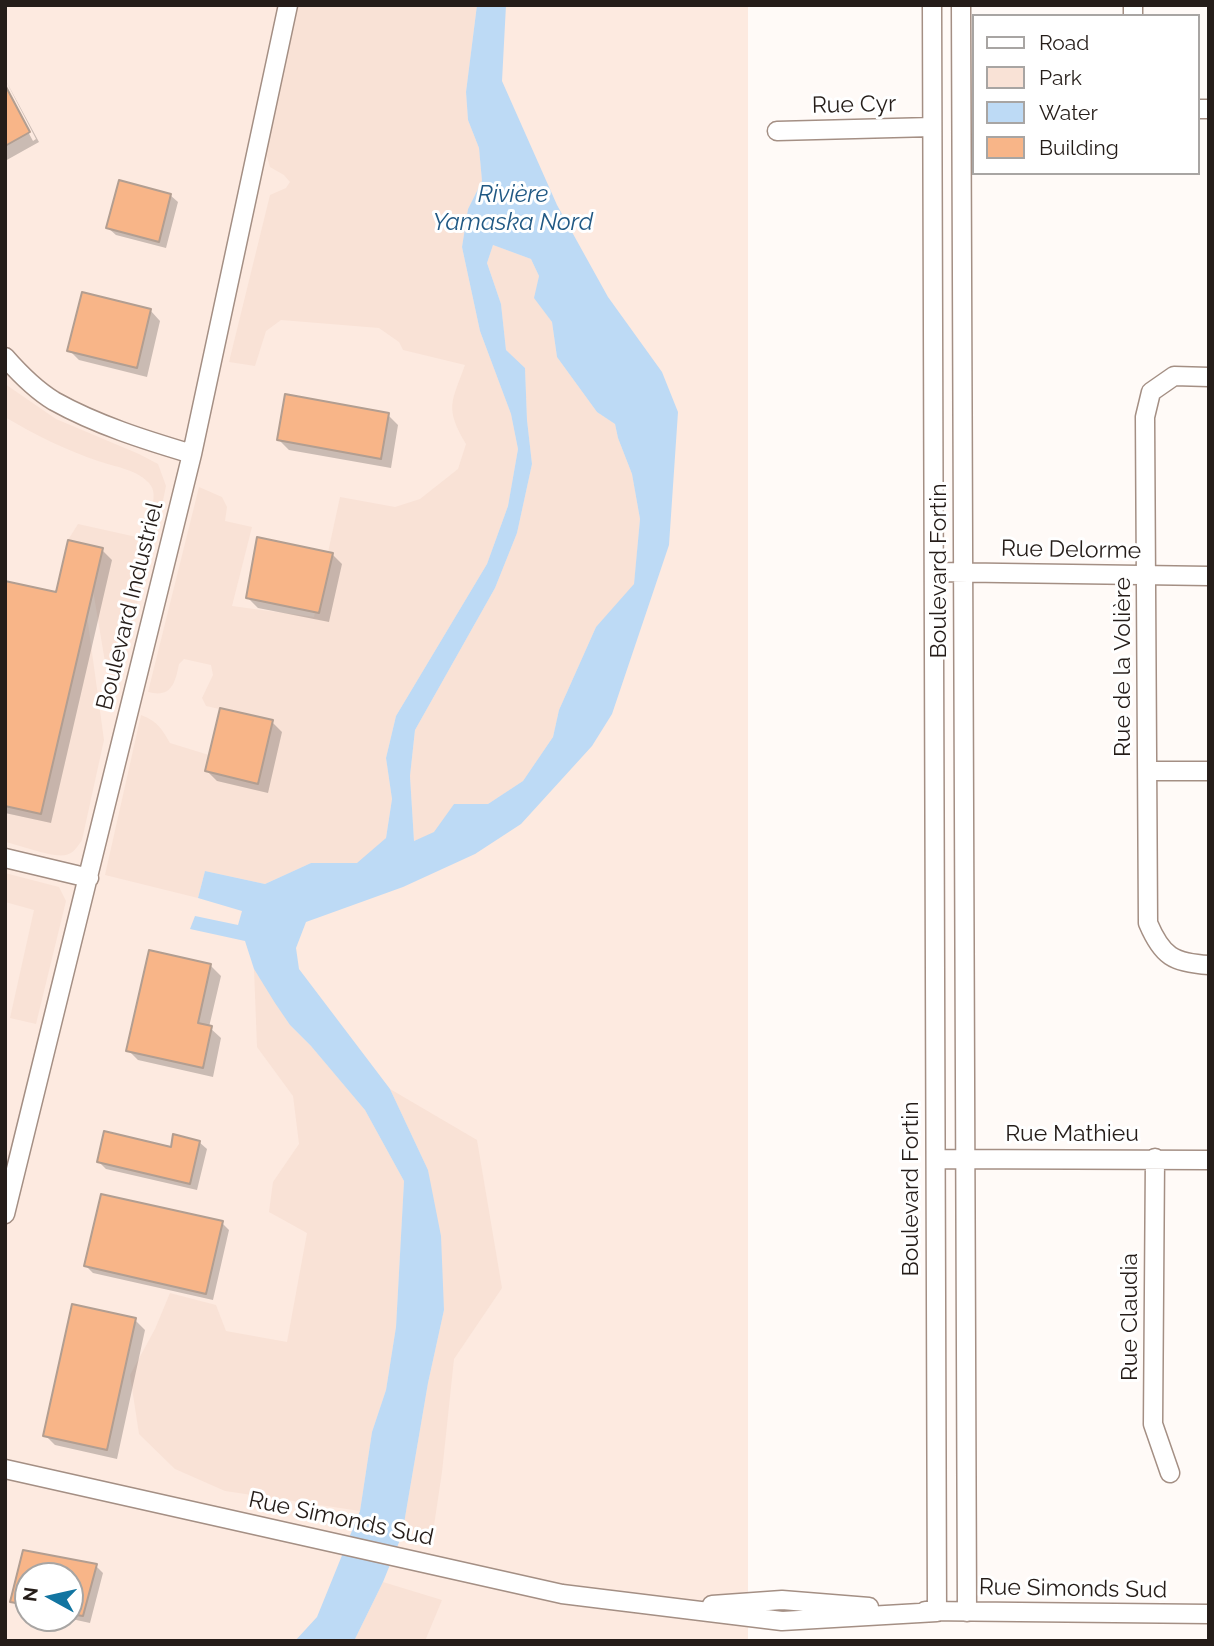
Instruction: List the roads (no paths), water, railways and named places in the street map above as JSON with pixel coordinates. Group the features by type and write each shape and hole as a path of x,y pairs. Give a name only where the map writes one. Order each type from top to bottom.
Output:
{"street":[{"name":"Boulevard Industriel","path":"5,1214 192,454 288,5"},
{"name":"Boulevard Fortin","path":"932,5 937,1612"},
{"name":"Boulevard Fortin","path":"961,5 968,108 963,351 967,1612"},
{"path":"932,108 968,108"},
{"name":"Rue Cyr","path":"777,131 932,127"},
{"path":"933,352 963,351"},
{"path":"5,357 52,400 140,438 192,454"},
{"name":"Rue de la Volière","path":"1209,376 1174,376 1151,392 1145,417 1148,923 1157,944 1167,955 1191,964 1209,965"},
{"name":"Rue Delorme","path":"934,572 1209,576"},
{"path":"1148,771 1209,771"},
{"path":"934,791 964,792"},
{"path":"5,858 89,878"},
{"path":"935,993 965,993"},
{"name":"Rue Claudia","path":"1155,1158 1153,1424 1170,1473"},
{"name":"Rue Mathieu","path":"936,1159 1209,1160"},
{"path":"936,1386 966,1385"},
{"name":"Rue Simonds Sud","path":"5,1469 562,1594 668,1608 782,1621 937,1612 1209,1614"}],"water":[{"name":"Rivière Yamaska Nord","path":"477,5 506,5 502,81 557,205 608,297 662,372 678,412 669,545 612,714 592,746 521,824 475,854 403,887 306,922 296,948 299,969 390,1089 428,1170 441,1236 444,1310 428,1383 402,1535 383,1582 354,1641 295,1641 317,1617 360,1511 372,1432 386,1390 396,1327 404,1181 365,1110 290,1025 275,1003 254,969 245,941 190,929 195,916 238,925 242,911 198,898 205,871 265,884 311,863 357,863 386,838 392,799 386,758 396,716 487,564 508,506 518,449 511,414 480,331 462,247 468,209 482,181 479,148 468,120 466,92","holes":["493,245 531,259 539,276 534,298 552,322 557,357 597,412 615,424 632,474 640,519 634,584 596,627 559,710 553,737 523,781 488,804 454,804 434,832 414,841 410,776 415,730 495,588 517,533 532,464 525,368 506,350 501,304 487,263"]}]}
